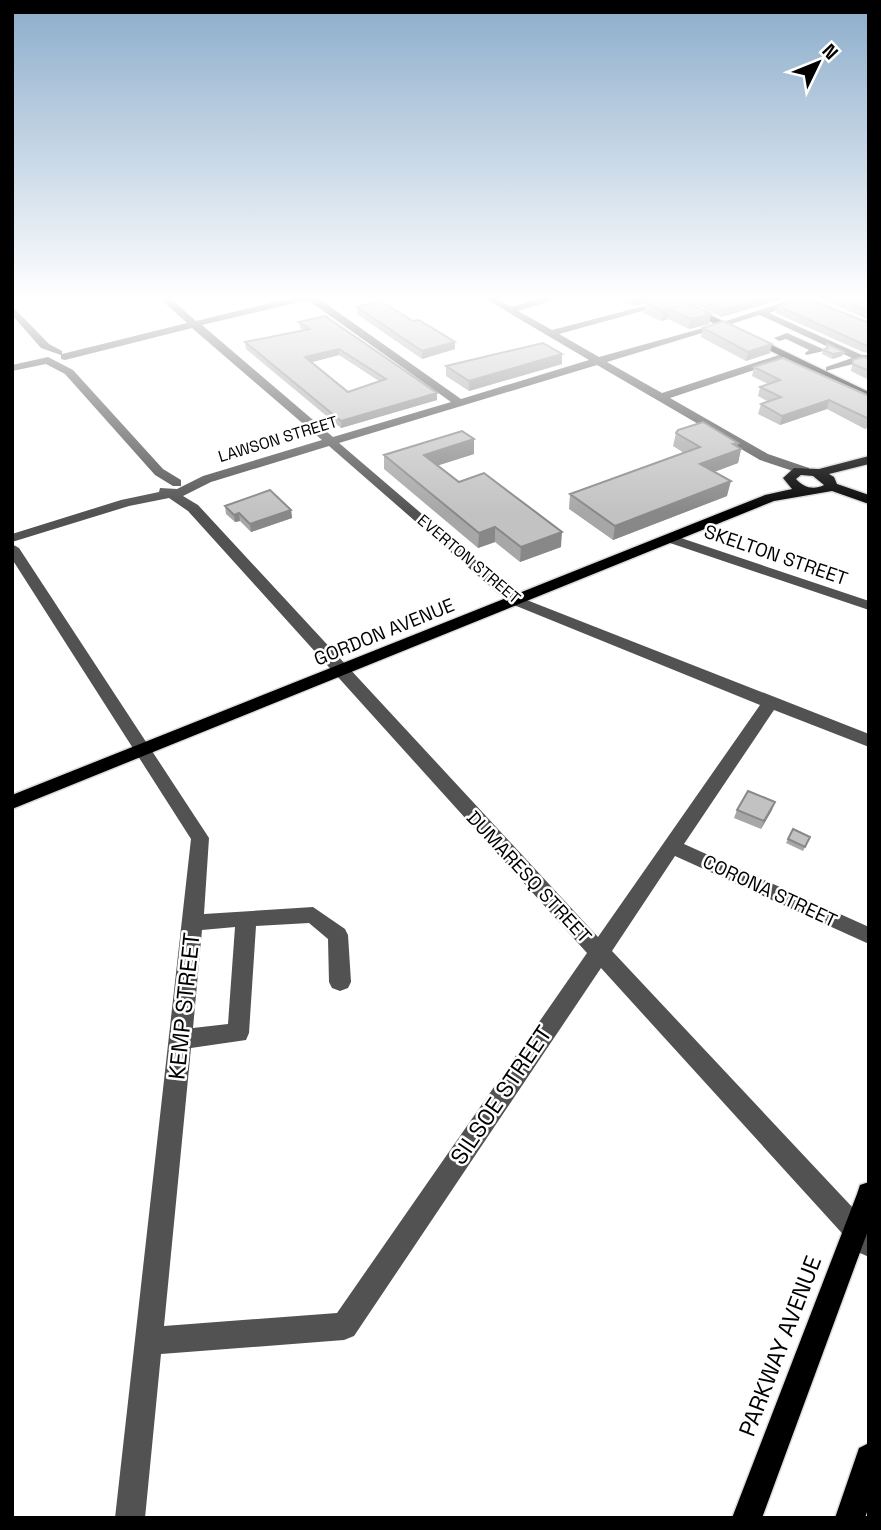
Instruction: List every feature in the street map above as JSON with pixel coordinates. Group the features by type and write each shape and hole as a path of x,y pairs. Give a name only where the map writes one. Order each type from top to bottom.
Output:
{"main road":[{"path":"814,369 869,396"},
{"path":"831,369 869,387"},
{"path":"828,486 847,468 869,460"},
{"path":"805,471 819,473 839,467 847,468"},
{"name":"GORDON AVENUE","path":"770,498 795,472 805,471"},
{"path":"819,473 828,486"},
{"path":"789,480 804,490 828,486 862,498"},
{"name":"GORDON AVENUE","path":"12,802 770,498 804,490"},
{"name":"PARKWAY AVENUE","path":"747,1518 862,1236 869,1194"},
{"path":"850,1518 869,1458"}],"street":[{"path":"67,369 159,472 158,478 175,489"},
{"name":"EVERTON STREET","path":"247,369 514,600 869,741"},
{"path":"412,369 460,403"},
{"name":"LAWSON STREET","path":"12,538 569,369"},
{"path":"616,369 764,457 805,471"},
{"path":"662,397 745,369"},
{"path":"764,457 789,480"},
{"name":"DUMARESQ STREET","path":"175,489 862,1236"},
{"name":"SKELTON STREET","path":"671,539 869,606"},
{"name":"KEMP STREET","path":"12,548 200,838 130,1518"},
{"name":"SILSOE STREET","path":"148,1341 344,1326 770,703"},
{"name":"CORONA STREET","path":"671,846 869,936"},
{"path":"193,923 313,915 338,935 340,982"},
{"path":"181,1039 238,1034 246,918"}],"building":[{"path":"278,369 320,369 348,392 386,379 371,369 403,369 437,393 341,421"},
{"path":"451,369 509,369 469,381"},
{"path":"759,369 809,369 869,396 869,419 829,400 782,416 761,404 781,397 760,387 780,380"},
{"path":"703,422 738,443 733,444 741,449 700,464 731,481 615,526 570,494 700,447 676,433"},
{"path":"462,431 474,439 424,455 459,482 484,473 562,532 521,547 495,527 479,533 384,455"},
{"path":"270,490 291,510 250,524 239,513 234,515 225,506"},
{"path":"748,791 775,802 764,821 737,810"},
{"path":"793,829 810,837 805,847 788,839"}]}
